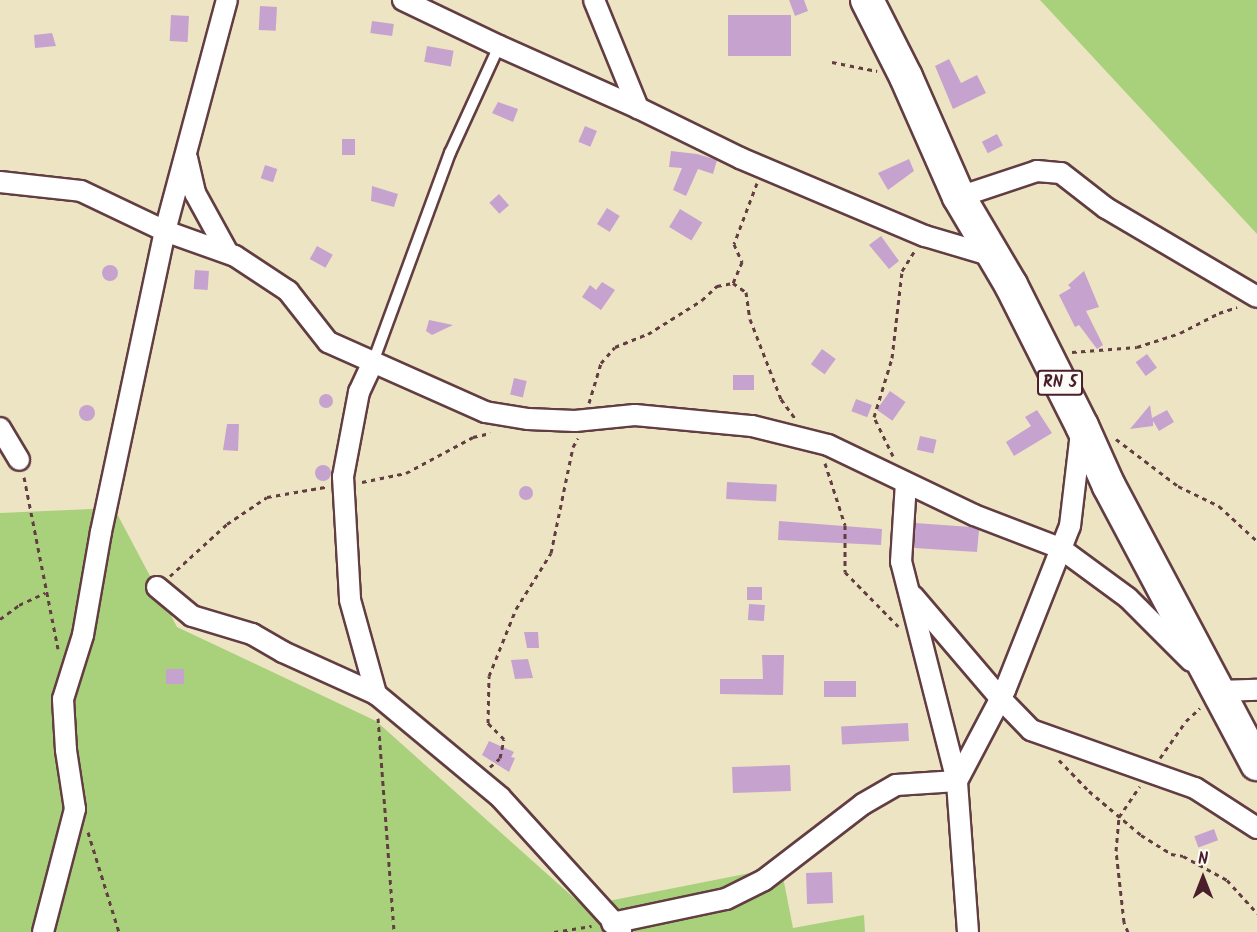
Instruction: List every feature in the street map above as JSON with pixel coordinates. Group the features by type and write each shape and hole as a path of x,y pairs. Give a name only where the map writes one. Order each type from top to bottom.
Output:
{"main road":[{"name":"RN 5","path":"867,0 906,76 959,197 1046,356 1082,426 1109,486 1257,764"}],"street":[{"path":"43,932 75,809 66,750 63,699 83,635 101,532 165,231 228,0"},
{"path":"403,0 638,108 740,158 925,236 993,256"},
{"path":"594,0 638,108"},
{"path":"186,155 195,193 228,254"},
{"path":"959,197 1037,171 1061,173 1106,208 1251,301"},
{"path":"0,182 81,191 165,231 228,254 288,291 328,342 485,412 528,419 587,420 635,415 752,426 828,445 974,515 1060,548 1128,598 1166,634 1219,691 1257,690"},
{"path":"373,362 359,392 344,484 350,600 376,694"},
{"path":"957,781 1000,698 1070,526 1082,426"},
{"path":"0,428 19,460"},
{"path":"899,479 901,562 957,781 968,932"},
{"path":"157,587 192,616 252,634 283,652 376,694 500,797 617,927 726,899 764,880 863,804 896,785 957,781"},
{"path":"911,594 1000,698 1031,730 1196,788 1257,828"}],"lane":[{"path":"373,362 450,153 499,46"}],"path":[{"path":"832,62 906,76"},
{"path":"899,479 893,454 874,417 892,358 902,271 925,236"},
{"path":"477,777 500,758 504,738 488,723 489,676 516,609 551,553 573,447 587,420 590,393 601,363 615,347 648,334 702,300 717,286 734,283"},
{"path":"1046,356 1137,347 1180,333 1219,313 1251,301"},
{"path":"1082,426 1101,429 1178,486 1219,506 1257,541"},
{"path":"157,587 192,558 227,524 267,497 374,481 406,473 473,437 501,430"},
{"path":"19,460 30,499 45,592 59,654"},
{"path":"0,619 19,605 45,592"},
{"path":"1128,932 1124,922 1116,851 1119,817 1186,721 1219,691"},
{"path":"376,694 394,932"},
{"path":"1031,730 1089,791 1141,835 1171,854 1183,856 1227,880 1257,913"},
{"path":"87,829 119,932"},
{"path":"554,932 617,927"}],"green space":[{"path":"1040,0 1257,0 1257,234"},
{"path":"114,508 177,627 376,721 583,906 781,867 793,928 864,915 865,932 0,932 0,513"}],"building":[{"path":"789,0 804,0 808,11 795,16"},
{"path":"260,6 277,7 276,31 259,30"},
{"path":"171,15 189,16 188,42 170,41"},
{"path":"728,15 791,15 791,56 728,56"},
{"path":"372,21 394,24 392,36 370,33"},
{"path":"52,33 56,46 35,48 34,35"},
{"path":"427,46 454,51 451,66 424,62"},
{"path":"949,59 961,83 977,75 986,93 953,109 935,66"},
{"path":"498,102 518,109 513,122 492,113"},
{"path":"585,126 597,131 590,147 578,142"},
{"path":"997,134 1003,146 988,153 982,142"},
{"path":"342,139 355,139 355,155 342,155"},
{"path":"671,151 697,154 717,160 713,174 698,169 686,196 673,190 682,168 669,167"},
{"path":"909,159 914,171 888,190 878,173"},
{"path":"265,165 277,169 273,182 261,178"},
{"path":"372,186 398,194 394,207 371,201"},
{"path":"499,194 509,205 499,214 489,203"},
{"path":"607,208 620,216 610,232 597,224"},
{"path":"680,209 702,222 691,240 669,227"},
{"path":"881,236 899,261 889,269 869,245"},
{"path":"317,246 333,255 325,268 310,259"},
{"path":"110,265 116,267 118,273 116,279 110,281 104,279 102,273 104,267"},
{"path":"195,270 209,271 208,290 194,289"},
{"path":"1084,271 1099,307 1086,311 1103,345 1097,349 1079,325 1075,327 1059,295 1071,288 1068,285"},
{"path":"602,282 615,290 601,310 582,297 590,285 596,290"},
{"path":"429,320 453,325 432,335 426,331"},
{"path":"822,349 836,359 825,374 811,364"},
{"path":"1147,354 1157,368 1146,376 1136,362"},
{"path":"733,375 754,375 754,390 733,390"},
{"path":"514,378 527,381 523,397 510,395"},
{"path":"890,391 906,402 892,421 877,410"},
{"path":"323,394 329,394 333,401 329,408 323,408 319,404 319,398"},
{"path":"856,399 872,405 867,417 851,411"},
{"path":"87,405 93,407 95,413 93,419 87,421 81,419 79,413 81,407"},
{"path":"1150,405 1152,418 1167,410 1174,422 1159,431 1153,421 1153,426 1130,429"},
{"path":"1037,410 1052,433 1014,456 1006,442 1031,426 1025,417"},
{"path":"227,424 239,424 238,451 223,450"},
{"path":"920,436 937,440 933,453 917,450"},
{"path":"323,465 331,473 323,481 315,473"},
{"path":"727,482 777,485 776,502 726,499"},
{"path":"526,486 531,488 533,493 531,498 526,500 521,498 519,493 521,488"},
{"path":"779,521 882,529 881,545 778,540"},
{"path":"915,523 971,527 979,530 977,552 914,548"},
{"path":"747,587 762,587 762,600 747,600"},
{"path":"749,604 765,605 764,621 748,620"},
{"path":"524,632 538,632 539,648 527,648"},
{"path":"762,655 784,655 783,695 720,694 720,679 763,679"},
{"path":"528,659 533,678 515,679 511,660"},
{"path":"166,669 184,669 184,684 166,684"},
{"path":"824,681 856,681 856,697 824,697"},
{"path":"908,723 909,741 842,744 841,727"},
{"path":"489,741 514,752 511,757 515,758 509,772 482,755"},
{"path":"790,765 791,791 733,793 732,767"},
{"path":"1214,829 1218,840 1198,847 1194,836"},
{"path":"832,872 833,903 807,904 806,873"}]}
